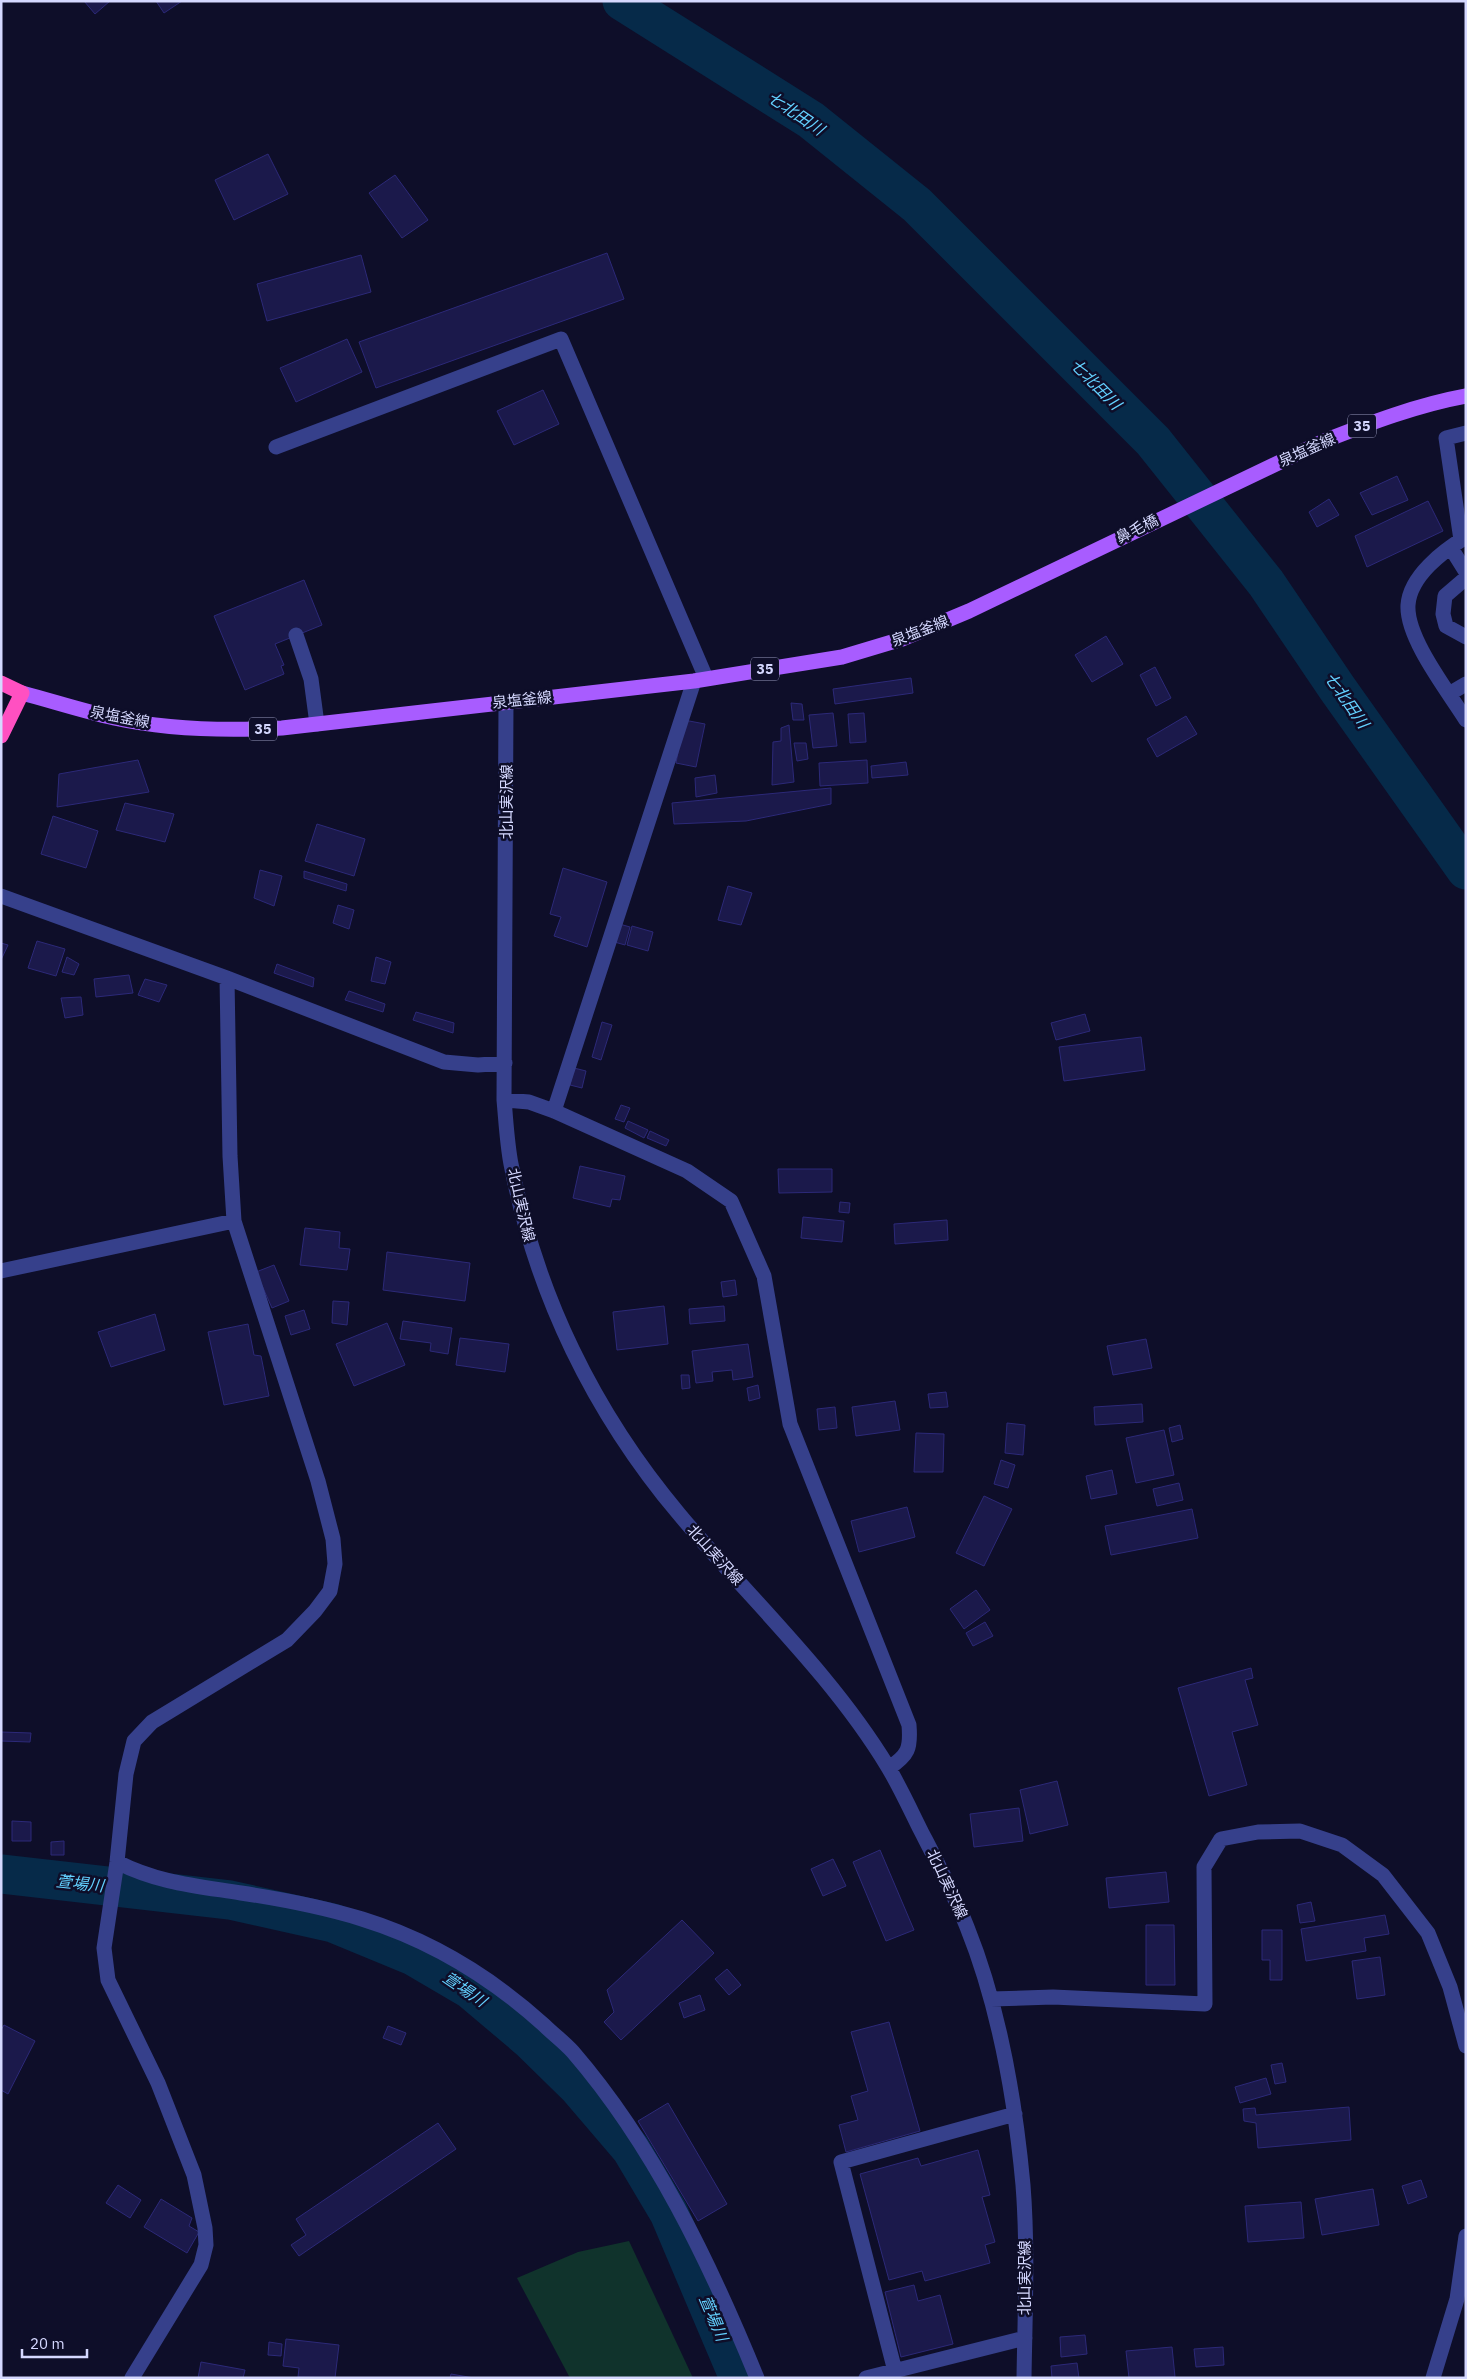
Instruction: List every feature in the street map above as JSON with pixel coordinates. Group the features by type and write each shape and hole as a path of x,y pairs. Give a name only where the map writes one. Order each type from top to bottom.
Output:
{"highway":[{"path":"1,683 22,693 1,736"}],"main road":[{"name":"泉塩釜線","path":"1262,470 1373,421 1439,401 1466,396"},
{"name":"鼻毛橋","path":"1012,589 1262,470"},
{"name":"泉塩釜線","path":"22,693 115,718 173,727 229,730 317,724 700,680 842,656 893,642 969,611 1012,589"}],"street":[{"path":"276,447 561,339 700,680 554,1111"},
{"path":"1466,433 1446,438 1459,542 1466,572"},
{"path":"1459,542 1429,566 1418,579 1408,605 1414,637 1464,714"},
{"path":"1466,578 1445,596 1442,614 1446,626 1466,637"},
{"path":"296,635 311,679 317,724"},
{"path":"1450,694 1466,684"},
{"name":"北山実沢線","path":"506,702 504,1100 510,1160 532,1253 553,1311 586,1378 621,1437 677,1512 789,1636 856,1719 889,1768 937,1862 967,1928 991,1999 1015,2114 1023,2186 1026,2260 1024,2378"},
{"path":"1,896 227,978 444,1062 505,1063"},
{"path":"132,2378 201,2265 206,2246 205,2228 194,2175 158,2083 108,1980 104,1948 116,1868 126,1774 134,1741 152,1722 287,1640 315,1611 330,1591 335,1564 333,1539 318,1481 234,1221 230,1156 227,978"},
{"path":"504,1100 530,1102 554,1111 687,1171 731,1200 764,1276 790,1424 908,1725 910,1738 905,1757 889,1768"},
{"path":"1,1271 234,1221"},
{"path":"991,1999 1053,1997 1205,2004 1204,1867 1221,1838 1258,1832 1300,1831 1342,1845 1383,1875 1428,1932 1450,1987 1466,2046"},
{"path":"116,1868 188,1886 241,1893 328,1910 364,1920 410,1937 455,1958 498,1987 572,2050 644,2146 692,2237 757,2378"},
{"path":"895,2371 841,2162 1015,2114"},
{"path":"1433,2378 1457,2299 1466,2236"},
{"path":"866,2378 1025,2338"}],"green space":[{"path":"629,2241 693,2378 570,2378 517,2278 578,2252"}],"building":[{"path":"84,1 110,1 95,14"},
{"path":"156,1 182,1 164,13"},
{"path":"268,154 288,194 234,220 215,180"},
{"path":"395,175 428,220 402,238 369,193"},
{"path":"607,253 624,299 376,388 359,342"},
{"path":"361,255 371,292 267,321 257,284"},
{"path":"347,339 362,372 296,402 280,368"},
{"path":"543,390 559,424 514,445 497,411"},
{"path":"1397,476 1408,500 1372,515 1360,493"},
{"path":"1329,499 1339,515 1317,527 1309,512"},
{"path":"1428,501 1443,531 1367,567 1355,536"},
{"path":"304,580 322,625 275,644 284,665 281,666 284,674 245,690 214,616"},
{"path":"1106,636 1123,664 1092,682 1075,655"},
{"path":"1155,667 1171,698 1156,706 1140,675"},
{"path":"911,678 913,693 835,704 833,689"},
{"path":"791,703 802,704 804,720 793,720"},
{"path":"833,713 837,746 813,748 809,715"},
{"path":"864,713 866,742 850,743 848,714"},
{"path":"1186,716 1197,734 1157,757 1147,739"},
{"path":"684,720 705,724 696,767 676,763"},
{"path":"789,725 794,782 772,785 773,742 781,741 781,728"},
{"path":"794,743 806,743 808,759 797,761"},
{"path":"138,760 149,792 57,807 59,774"},
{"path":"867,760 868,783 820,786 819,763"},
{"path":"906,762 908,775 872,778 871,766"},
{"path":"715,775 717,793 696,797 695,778"},
{"path":"831,788 831,804 746,821 674,824 672,803"},
{"path":"125,803 174,814 165,842 116,830"},
{"path":"53,816 98,831 86,868 41,854"},
{"path":"317,824 365,839 354,876 305,861"},
{"path":"563,868 607,882 587,947 554,936 561,917 550,914"},
{"path":"260,870 282,876 274,906 254,898"},
{"path":"304,871 347,884 346,891 304,878"},
{"path":"728,886 752,893 741,925 718,920"},
{"path":"338,905 354,910 349,929 333,923"},
{"path":"616,923 630,927 625,945 611,941"},
{"path":"632,926 653,932 648,951 627,945"},
{"path":"37,941 65,949 56,976 28,968"},
{"path":"1,943 8,945 1,960"},
{"path":"67,957 79,964 74,975 62,972"},
{"path":"376,957 391,962 385,984 371,981"},
{"path":"277,964 314,978 313,987 274,973"},
{"path":"129,975 133,993 96,997 94,979"},
{"path":"145,979 167,985 159,1002 138,995"},
{"path":"349,991 385,1004 383,1012 345,1000"},
{"path":"81,997 83,1015 65,1018 61,998"},
{"path":"416,1012 454,1023 453,1033 413,1020"},
{"path":"1085,1014 1090,1031 1056,1040 1051,1023"},
{"path":"602,1022 612,1025 601,1060 592,1057"},
{"path":"1141,1037 1145,1070 1064,1081 1059,1047"},
{"path":"574,1068 586,1071 582,1088 570,1085"},
{"path":"621,1105 630,1108 624,1122 615,1119"},
{"path":"628,1121 648,1130 644,1138 625,1128"},
{"path":"650,1131 669,1140 666,1146 647,1138"},
{"path":"580,1166 625,1176 620,1200 612,1199 610,1207 573,1198"},
{"path":"778,1169 832,1169 832,1192 779,1193"},
{"path":"840,1202 850,1203 849,1213 839,1212"},
{"path":"803,1217 844,1221 842,1242 801,1238"},
{"path":"947,1220 948,1240 895,1244 894,1224"},
{"path":"305,1228 340,1232 339,1248 350,1249 347,1270 300,1265"},
{"path":"387,1252 470,1263 465,1301 383,1290"},
{"path":"274,1265 289,1301 272,1308 256,1272"},
{"path":"735,1280 737,1295 723,1297 721,1282"},
{"path":"333,1301 349,1302 347,1325 332,1323"},
{"path":"664,1306 668,1344 617,1350 613,1312"},
{"path":"724,1306 725,1321 690,1324 689,1309"},
{"path":"304,1310 310,1329 291,1335 285,1316"},
{"path":"155,1314 165,1350 111,1367 98,1332"},
{"path":"403,1321 452,1328 448,1354 430,1351 431,1343 400,1339"},
{"path":"387,1323 405,1365 354,1386 336,1344"},
{"path":"248,1324 254,1355 261,1356 269,1396 224,1405 208,1332"},
{"path":"460,1338 509,1344 505,1372 456,1365"},
{"path":"1146,1339 1152,1368 1113,1375 1107,1346"},
{"path":"748,1344 753,1377 733,1380 732,1370 712,1372 713,1381 696,1383 692,1351"},
{"path":"681,1375 689,1375 690,1388 682,1389"},
{"path":"758,1385 760,1398 749,1401 747,1388"},
{"path":"946,1392 948,1407 930,1408 928,1394"},
{"path":"895,1401 900,1430 856,1436 852,1407"},
{"path":"1142,1404 1143,1422 1095,1425 1094,1407"},
{"path":"835,1407 837,1428 819,1430 817,1409"},
{"path":"1007,1423 1025,1425 1023,1455 1005,1453"},
{"path":"1180,1425 1183,1439 1172,1442 1169,1428"},
{"path":"1164,1430 1174,1475 1136,1483 1126,1438"},
{"path":"916,1433 944,1434 943,1472 914,1472"},
{"path":"1001,1460 1015,1465 1008,1488 994,1484"},
{"path":"1112,1470 1117,1494 1091,1499 1086,1476"},
{"path":"1179,1483 1183,1500 1157,1506 1153,1489"},
{"path":"984,1496 1012,1509 984,1566 956,1553"},
{"path":"907,1507 915,1537 859,1552 851,1521"},
{"path":"1192,1509 1198,1538 1111,1555 1105,1526"},
{"path":"976,1590 990,1610 964,1629 950,1609"},
{"path":"985,1622 993,1636 973,1646 966,1633"},
{"path":"1251,1668 1253,1678 1245,1680 1258,1725 1232,1732 1247,1785 1209,1796 1178,1688"},
{"path":"1,1732 31,1733 30,1742 1,1741"},
{"path":"1057,1781 1068,1825 1030,1834 1020,1790"},
{"path":"1019,1808 1023,1841 974,1847 970,1814"},
{"path":"12,1821 31,1822 31,1841 12,1841"},
{"path":"64,1841 64,1855 51,1855 51,1842"},
{"path":"880,1850 914,1930 886,1941 853,1862"},
{"path":"833,1859 846,1886 823,1896 811,1869"},
{"path":"1166,1872 1169,1902 1109,1908 1106,1878"},
{"path":"1311,1902 1315,1921 1300,1923 1297,1905"},
{"path":"1385,1915 1389,1934 1364,1938 1366,1951 1306,1961 1301,1929"},
{"path":"682,1920 714,1953 621,2040 604,2022 614,2012 607,1990"},
{"path":"1146,1925 1174,1925 1175,1985 1146,1985"},
{"path":"1262,1930 1282,1930 1282,1980 1270,1980 1270,1960 1262,1960"},
{"path":"1380,1957 1385,1995 1357,1999 1352,1961"},
{"path":"727,1969 741,1985 729,1995 715,1979"},
{"path":"700,1995 705,2010 684,2018 679,2003"},
{"path":"889,2022 920,2131 846,2152 839,2125 858,2120 851,2096 868,2091 851,2032"},
{"path":"4,2025 35,2041 8,2094 1,2090 1,2030"},
{"path":"388,2026 406,2033 401,2045 383,2038"},
{"path":"1282,2063 1286,2082 1275,2084 1271,2065"},
{"path":"1266,2078 1271,2094 1240,2103 1235,2087"},
{"path":"668,2103 727,2204 698,2221 638,2121"},
{"path":"1349,2107 1351,2140 1258,2148 1256,2123 1244,2121 1243,2109 1255,2108 1256,2115"},
{"path":"438,2123 456,2149 299,2256 291,2245 306,2235 296,2219"},
{"path":"978,2150 990,2195 982,2197 995,2242 985,2245 990,2263 925,2281 922,2271 889,2280 860,2174 918,2158 921,2166"},
{"path":"1421,2180 1427,2197 1408,2204 1402,2186"},
{"path":"118,2185 141,2200 130,2218 106,2203"},
{"path":"1373,2189 1379,2225 1322,2235 1315,2199"},
{"path":"161,2199 192,2218 189,2226 199,2232 187,2253 144,2227"},
{"path":"1301,2202 1304,2238 1248,2242 1245,2206"},
{"path":"914,2285 918,2301 940,2295 953,2344 901,2357 885,2292"},
{"path":"1085,2335 1087,2354 1061,2357 1060,2337"},
{"path":"286,2339 339,2345 335,2378 298,2377 299,2368 283,2366"},
{"path":"269,2342 282,2344 281,2356 268,2355"},
{"path":"1172,2347 1175,2377 1129,2378 1126,2351"},
{"path":"1223,2347 1224,2365 1196,2367 1194,2349"},
{"path":"201,2362 245,2370 243,2378 198,2378"},
{"path":"1077,2363 1079,2378 1052,2378 1051,2366"},
{"path":"451,2374 474,2378 450,2378"}],"waterway":[{"name":"七北田川","path":"622,1 811,120 917,205 1153,441 1266,583 1337,688 1466,870"},
{"name":"萱場川","path":"1,1874 230,1900 333,1923 413,1956 471,1990 530,2040 578,2087 631,2149 669,2213 739,2378"}]}
